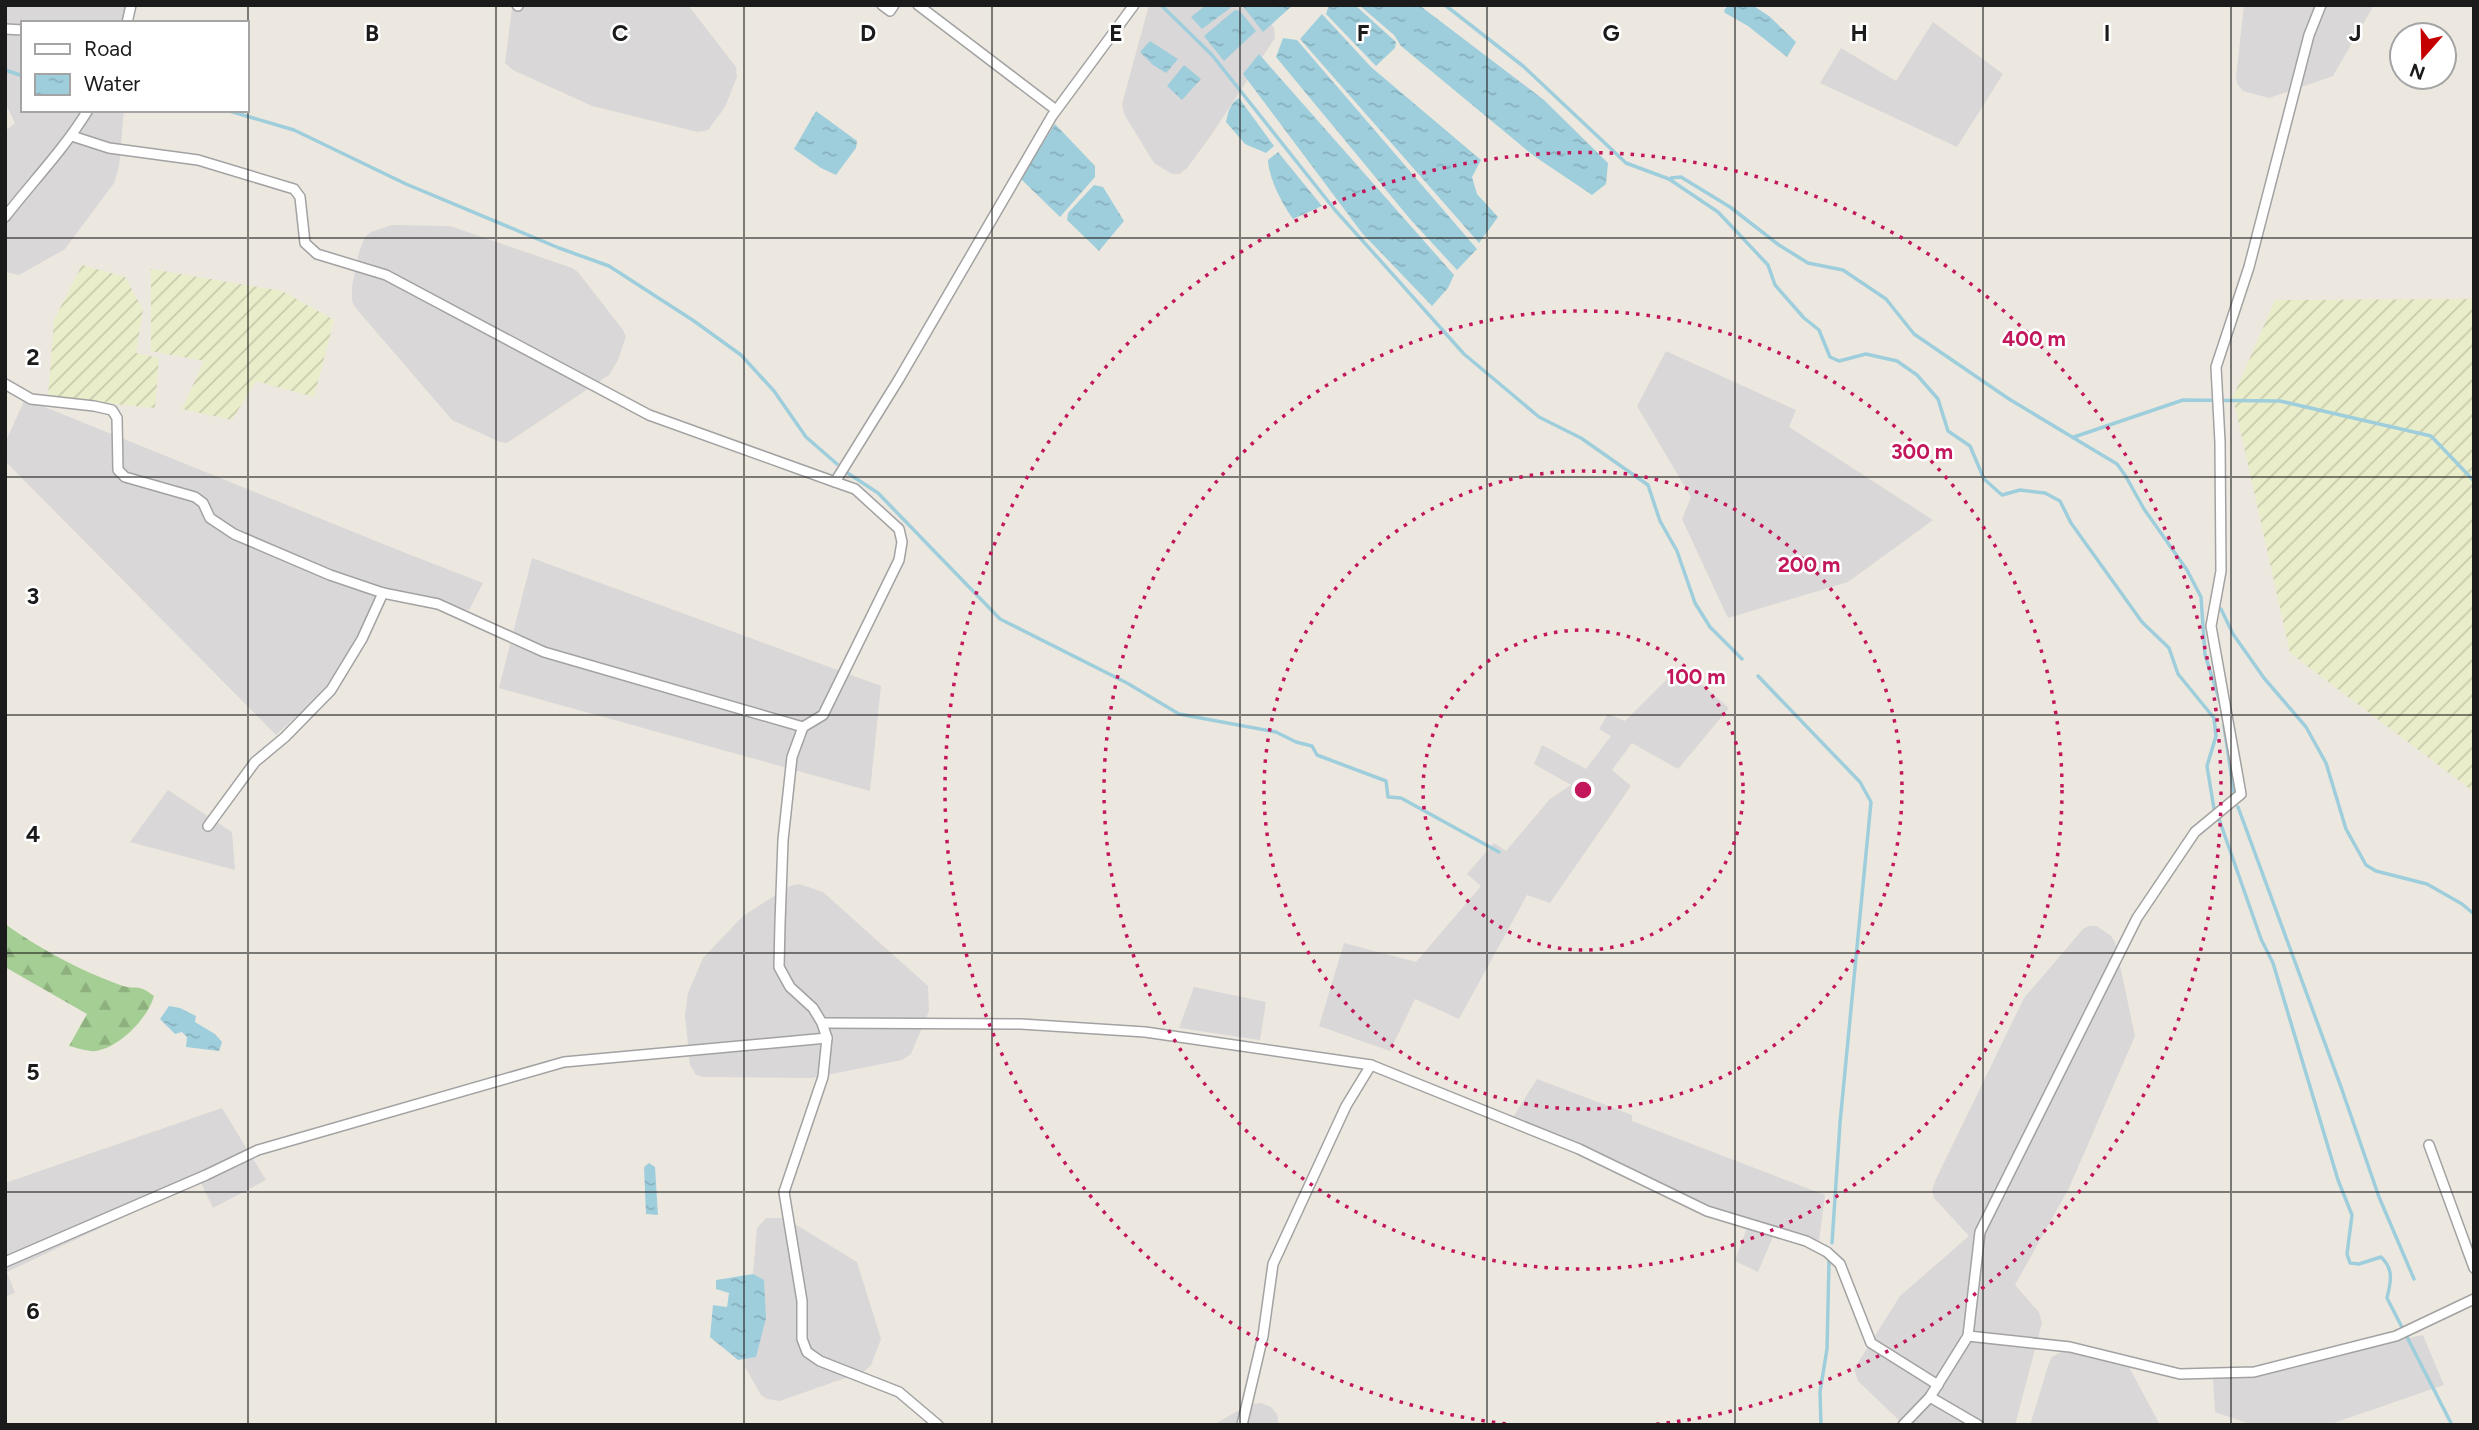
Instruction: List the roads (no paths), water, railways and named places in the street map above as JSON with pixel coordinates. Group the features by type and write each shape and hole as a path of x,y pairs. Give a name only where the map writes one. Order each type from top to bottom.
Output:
{"street":[{"path":"882,5 890,11 894,5"},
{"path":"918,5 1056,110"},
{"path":"835,482 899,379 1056,110 1134,5"},
{"path":"1903,1425 1930,1398 1968,1336 1980,1232 2137,918 2195,832 2241,794 2211,626 2221,571 2217,367 2249,267 2309,35 2321,5"},
{"path":"5,217 72,136 87,112"},
{"path":"72,136 108,148 198,160 294,189 300,197 305,243 317,254 386,275 649,415 855,489 899,529 902,542 900,560 823,715 803,727 792,757 783,841 779,967 790,987 813,1008 827,1038 823,1077 784,1192 802,1301 802,1339 807,1352 820,1361 899,1392 938,1425"},
{"path":"5,384 31,399 94,406 112,411 117,418 118,470 125,477 195,497 203,503 210,518 234,534 330,575 383,593 438,604 544,652 803,727"},
{"path":"208,826 255,762 285,737 331,690 362,639 383,593"},
{"path":"822,1023 1021,1024 1145,1032 1371,1065 1579,1149 1707,1211 1806,1241 1827,1252 1840,1264 1871,1343 1938,1385"},
{"path":"5,1262 258,1150 552,1065 827,1038"},
{"path":"1242,1425 1263,1336 1273,1264 1346,1106 1371,1065"},
{"path":"2429,1146 2474,1268"},
{"path":"1968,1336 2070,1348 2180,1374 2254,1372 2396,1336 2474,1299"},
{"path":"1930,1398 1978,1425"}],"water":[{"path":"1206,5 1233,6 1202,29 1191,17"},
{"path":"1242,5 1293,5 1263,32"},
{"path":"1329,5 1355,5 1396,42 1395,48 1376,66 1326,14"},
{"path":"1359,5 1419,5 1544,100 1608,163 1606,184 1592,195 1534,156 1401,46 1394,35"},
{"path":"1729,5 1752,5 1769,16 1796,42 1787,57 1748,26 1725,13 1724,10"},
{"path":"1235,10 1240,11 1256,31 1224,61 1204,36"},
{"path":"1322,14 1371,67 1481,160 1472,177 1477,194 1498,217 1479,243 1300,39"},
{"path":"1283,38 1297,40 1477,249 1457,270 1410,219 1276,57"},
{"path":"1150,41 1178,59 1166,73 1140,52"},
{"path":"1259,54 1454,275 1448,288 1432,306 1362,233 1243,74"},
{"path":"1184,65 1201,79 1182,100 1167,86"},
{"path":"1239,98 1274,146 1266,153 1245,144 1226,122 1231,105"},
{"path":"816,111 857,141 856,148 836,175 794,149"},
{"path":"1055,124 1095,166 1095,177 1060,217 1020,178"},
{"path":"1278,152 1322,206 1293,219 1277,191 1269,167 1268,160"},
{"path":"1094,185 1103,187 1124,221 1099,251 1067,220 1068,213"},
{"path":"169,1006 196,1016 195,1022 215,1034 222,1042 219,1051 186,1047 187,1037 182,1032 175,1034 160,1019"},
{"path":"649,1163 655,1167 658,1215 646,1214 644,1167"},
{"path":"753,1274 764,1280 766,1318 756,1357 738,1360 710,1337 713,1305 727,1307 729,1293 716,1289 716,1280"}],"waterway":[{"path":"1161,5 1212,55 1335,210 1464,354 1539,417 1581,438 1648,485 1660,521 1677,551 1695,603 1710,627 1742,659"},
{"path":"1445,5 1523,66 1626,163 1669,179 1718,212 1768,265 1775,285 1804,318 1819,330 1830,357 1839,361 1866,354 1897,361 1917,375 1938,399 1948,431 1970,446 1984,479 2002,495 2020,490 2045,493 2060,501 2071,523 2142,622 2169,648 2178,674 2214,718 2216,736 2207,766 2214,809"},
{"path":"5,70 21,75"},
{"path":"233,112 294,130 406,184 609,266 741,355 774,391 806,437 837,464"},
{"path":"1671,178 1681,177 1730,207 1779,245 1808,263 1843,270 1886,299 1914,334 2009,399 2117,464 2144,509 2187,570 2201,597 2205,655 2222,708"},
{"path":"2074,437 2183,400 2280,401 2431,436 2474,481"},
{"path":"846,472 878,493 1000,619 1127,683 1179,714 1276,732 1312,746 1317,755 1386,781 1388,797 1401,798 1499,852"},
{"path":"2221,609 2233,634 2264,678 2306,727 2326,763 2346,829 2366,865 2376,871 2427,884 2474,914"},
{"path":"1758,676 1860,782 1871,802 1840,1123 1832,1243"},
{"path":"2224,726 2234,793"},
{"path":"2238,807 2379,1197 2414,1279"},
{"path":"2219,819 2261,939 2273,963 2338,1180 2352,1215 2347,1254 2350,1263 2359,1264 2381,1257 2388,1266 2390,1287 2387,1298 2452,1425"},
{"path":"1821,1425 1820,1392 1827,1349 1829,1261"}]}
